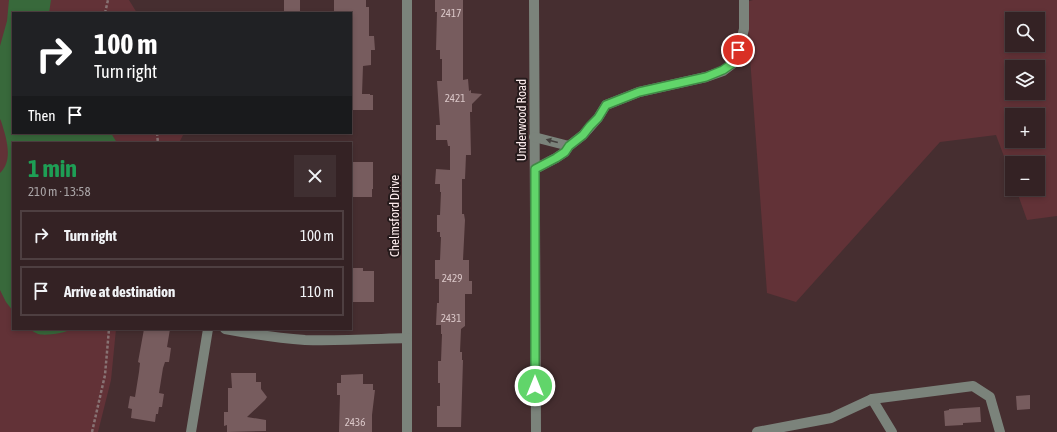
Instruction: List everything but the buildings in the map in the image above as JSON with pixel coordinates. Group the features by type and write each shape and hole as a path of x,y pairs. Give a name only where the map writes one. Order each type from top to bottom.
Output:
{"street":[{"name":"Chelmsford Drive","path":"407,0 407,432"},
{"name":"Underwood Road","path":"534,0 536,432"},
{"path":"535,169 565,152 569,146 583,135 606,105 639,92 706,77 723,70 736,61 744,29 744,0"},
{"path":"534,137 569,146"},
{"path":"191,432 208,330"},
{"path":"231,330 304,340 407,338"},
{"path":"757,432 831,418 872,399 973,386 990,397 1000,432"},
{"path":"872,399 892,432"}],"path":[{"path":"105,12 108,0"},
{"path":"92,432 105,375 109,330"}],"shaded area":[{"path":"0,0 129,0 136,12 12,12 12,134 184,134 180,142 12,142 12,330 116,330 111,380 98,432 0,432"},
{"path":"9,0 51,0 49,12 12,12 12,134 112,134 116,142 12,142 12,310 0,290 0,173 7,162 8,148 0,119 0,46 7,21"},
{"path":"753,0 1057,0 1057,216 1027,220 1018,196 1045,196 1045,156 1005,156 1005,159 996,135 940,142 796,302 767,293 746,2"},
{"path":"32,330 68,330 60,333 45,335 38,334"}],"route":[{"path":"535,386 535,169 565,152 569,146 583,135 598,118 606,105 639,92 706,77 723,70 736,61 738,50"}]}
